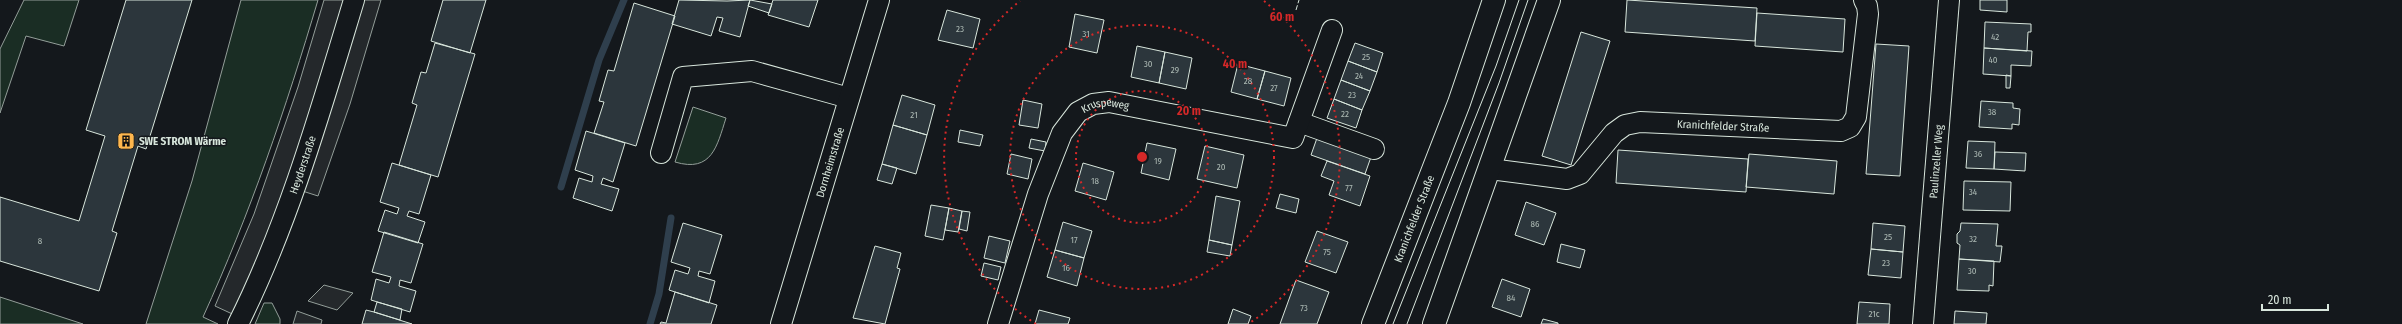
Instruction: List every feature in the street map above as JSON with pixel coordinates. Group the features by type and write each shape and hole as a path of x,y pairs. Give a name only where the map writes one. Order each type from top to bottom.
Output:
{"main road":[{"name":"Kranichfelder Straße","path":"1373,324 1459,103 1494,0"},
{"path":"1434,324 1549,0"}],"street":[{"name":"Heyderstraße","path":"238,324 280,225 326,96 354,0"},
{"name":"Dornheimstraße","path":"781,324 879,0"},
{"name":"Kranichfelder Straße","path":"1490,169 1567,179 1580,174 1614,133 1625,125 1640,122 1841,131 1850,126 1856,117 1868,14 1867,6 1864,0"},
{"name":"Paulinzeller Weg","path":"1923,324 1949,0"},
{"name":"Kruspeweg","path":"998,324 1038,194 1062,133 1078,112 1093,104 1109,102 1293,138 1332,30"},
{"path":"661,153 683,77 752,71 849,98"},
{"path":"1299,122 1374,149"}],"green space":[{"path":"24,0 79,0 64,46 26,36 0,113 0,49"},
{"path":"241,0 318,0 280,121 252,200 203,317 218,324 146,324 192,181"},
{"path":"693,107 726,118 723,128 716,147 711,155 705,160 697,164 675,162"},
{"path":"0,297 83,324 0,324"},
{"path":"264,303 272,303 280,319 280,324 255,324"}],"shaded area":[{"path":"324,0 381,0 350,104 318,196 293,188 241,318 215,306 254,214 298,87"},
{"path":"324,285 353,293 337,310 308,301"},
{"path":"297,311 322,320 321,324 293,324"}],"building":[{"name":"SWE STROM Wärme","path":"126,0 192,0 146,149 138,146 112,231 117,233 99,291 0,261 0,197 79,221 105,136 86,130"},
{"path":"443,0 486,0 470,53 431,41"},
{"path":"679,0 750,0 740,37 719,31 723,18 717,17 711,36 672,24"},
{"path":"750,0 772,4 769,13 748,6"},
{"path":"773,0 818,0 809,27 768,15"},
{"path":"1627,0 1757,8 1755,41 1625,32"},
{"path":"1980,0 2007,0 2007,12 1980,10"},
{"path":"634,3 675,16 636,146 594,133 604,102 599,101 608,70 614,71"},
{"path":"947,10 980,19 973,48 938,40"},
{"path":"1757,13 1845,19 1843,52 1755,46"},
{"path":"1075,14 1104,20 1097,53 1069,47"},
{"path":"1985,22 2031,24 2031,32 2028,32 2027,51 1984,48"},
{"path":"1581,32 1610,41 1571,165 1542,156"},
{"path":"435,43 475,54 438,177 399,165 417,105 412,103 421,72 426,73"},
{"path":"1355,43 1383,53 1377,72 1348,61"},
{"path":"1876,44 1909,46 1900,176 1866,174"},
{"path":"1137,46 1165,52 1159,83 1131,77"},
{"path":"1984,48 2032,51 2031,66 2011,65 2011,76 1983,74"},
{"path":"1165,52 1192,58 1186,89 1159,83"},
{"path":"1348,61 1377,72 1370,91 1341,80"},
{"path":"1238,64 1265,71 1257,99 1231,92"},
{"path":"1265,71 1291,78 1284,106 1257,99"},
{"path":"2006,75 2011,76 2010,88 2006,88"},
{"path":"1341,80 1370,91 1362,110 1334,99"},
{"path":"902,95 935,105 927,135 893,125"},
{"path":"1334,99 1362,110 1356,128 1327,118"},
{"path":"1023,100 1042,104 1038,128 1019,125"},
{"path":"1981,101 2013,103 2013,108 2020,109 2019,125 2012,124 2012,129 1979,127"},
{"path":"893,125 927,135 916,174 882,164"},
{"path":"960,130 983,135 980,146 958,142"},
{"path":"586,131 625,143 613,182 603,178 601,184 619,189 612,211 573,198 579,178 592,182 593,176 575,170"},
{"path":"1317,138 1371,157 1365,174 1311,155"},
{"path":"1031,139 1046,142 1045,151 1029,148"},
{"path":"1968,141 1995,142 1994,169 1966,168"},
{"path":"1147,143 1176,149 1169,180 1141,173"},
{"path":"1205,146 1244,155 1237,188 1197,179"},
{"path":"1618,150 1748,159 1746,192 1616,183"},
{"path":"1995,152 2026,153 2025,171 1994,169"},
{"path":"1011,154 1032,159 1028,179 1007,174"},
{"path":"1749,154 1837,161 1834,194 1746,187"},
{"path":"1327,161 1370,176 1360,206 1329,195 1334,181 1321,176"},
{"path":"392,163 431,175 419,214 409,211 407,216 425,222 418,243 378,231 385,210 397,214 399,208 380,202"},
{"path":"1083,163 1114,172 1106,200 1075,191"},
{"path":"882,164 897,168 892,184 877,180"},
{"path":"1964,181 2011,182 2010,211 1963,210"},
{"path":"1280,194 1299,199 1296,213 1276,208"},
{"path":"1216,196 1240,201 1232,245 1209,240"},
{"path":"1526,202 1556,213 1544,245 1515,235"},
{"path":"931,205 949,208 943,240 925,236"},
{"path":"949,208 962,211 958,232 945,230"},
{"path":"962,211 970,212 967,231 959,229"},
{"path":"1063,222 1092,231 1084,258 1055,250"},
{"path":"683,223 722,235 710,274 699,271 698,276 715,281 709,303 669,290 675,270 688,274 690,268 671,262"},
{"path":"1873,223 1905,226 1903,252 1871,249"},
{"path":"1961,223 1998,224 1996,246 2002,246 2000,262 1959,259 1960,245 1957,243 1957,234 1960,231"},
{"path":"1317,231 1348,242 1336,273 1305,262"},
{"path":"384,232 423,244 411,283 400,280 399,286 416,291 410,312 371,300 376,279 389,283 391,277 372,272"},
{"path":"989,236 1010,241 1005,263 984,258"},
{"path":"1209,240 1232,245 1230,256 1207,252"},
{"path":"1561,244 1585,250 1580,268 1557,262"},
{"path":"875,246 901,253 897,268 900,269 885,324 853,318"},
{"path":"1871,249 1903,252 1901,278 1868,275"},
{"path":"1055,250 1084,258 1077,286 1047,277"},
{"path":"1959,259 1994,261 1993,286 1989,285 1989,291 1957,290"},
{"path":"984,263 1001,267 998,280 981,276"},
{"path":"1502,279 1530,289 1521,317 1492,307"},
{"path":"1296,280 1329,292 1317,324 1280,324"},
{"path":"675,292 717,305 711,324 660,324 661,322 666,323"},
{"path":"377,302 402,309 400,320 374,312"},
{"path":"1859,302 1890,304 1889,324 1857,324"},
{"path":"1233,309 1251,316 1248,324 1228,324"},
{"path":"366,310 374,312 412,324 362,324"},
{"path":"1039,310 1070,318 1068,324 1035,324"},
{"path":"1955,311 1987,313 1986,324 1954,324"},
{"path":"1543,319 1558,323 1558,324 1541,324"}],"waterway":[{"path":"561,187 599,60 624,0"},
{"path":"650,324 659,294 671,218"}],"tram line":[{"path":"1393,324 1496,66 1519,0"},
{"path":"1407,324 1499,83 1528,0"}],"fence":[{"path":"1296,10 1299,0"}],"place":[{"name":"SWE STROM Wärme","path":"126,141"}]}
